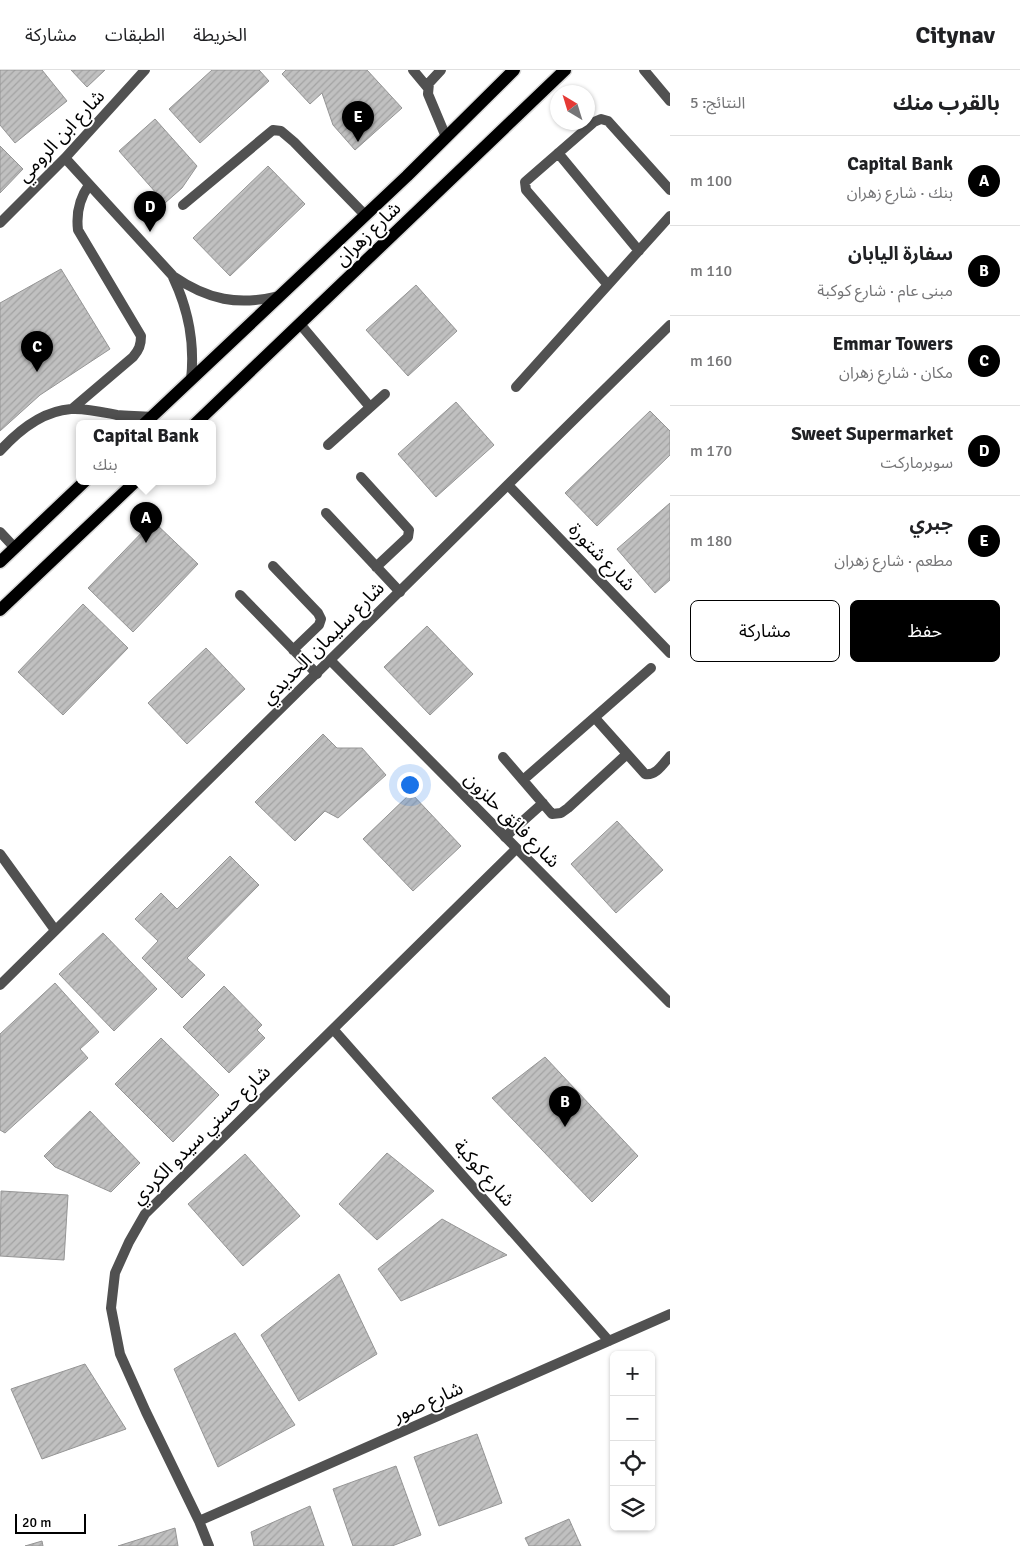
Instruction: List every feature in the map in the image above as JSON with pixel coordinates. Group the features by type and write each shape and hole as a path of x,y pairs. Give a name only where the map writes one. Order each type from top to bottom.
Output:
{"main road":[{"name":"شارع زهران","path":"149,420 365,215 514,70"},
{"name":"شارع زهران","path":"199,420 565,70"},
{"path":"0,562 81,485"},
{"path":"0,610 132,485"}],"street":[{"name":"شارع ابن الرومي","path":"0,223 65,158 145,70"},
{"path":"414,70 428,88"},
{"path":"441,70 432,79 428,88 429,99 446,137"},
{"path":"644,70 670,101"},
{"path":"608,285 524,188 524,184 597,120 605,119 670,190"},
{"path":"183,206 273,130 281,131 294,142 365,215"},
{"path":"558,153 639,251"},
{"path":"65,158 172,276 188,287 224,300 252,301 279,296"},
{"path":"73,408 134,357 139,351 141,343 141,336 78,230 77,211 83,192 89,185"},
{"path":"516,387 670,216"},
{"path":"172,276 183,301 190,326 193,362 191,380"},
{"path":"300,324 370,407"},
{"name":"شارع سليمان الحديدي","path":"0,985 670,325"},
{"path":"328,445 384,394"},
{"path":"0,451 25,428 59,410 73,408 143,420"},
{"path":"362,477 409,530 408,537 376,567"},
{"name":"شارع شتورة","path":"508,486 670,653"},
{"path":"326,513 400,592"},
{"path":"0,532 15,548"},
{"path":"274,566 318,613 321,619 319,625 294,650"},
{"path":"240,595 317,674"},
{"name":"شارع فائق حلزون","path":"330,660 670,1004"},
{"path":"523,780 651,668"},
{"path":"595,718 642,772 648,775 656,772 670,756"},
{"path":"503,757 552,814 561,813 568,808 627,754"},
{"path":"504,837 543,803"},
{"name":"شارع حسني سيدو الكردي","path":"209,1546 120,1354 112,1308 115,1273 129,1242 145,1214 516,848"},
{"path":"0,854 55,930"},
{"name":"شارع كوكبة","path":"333,1028 609,1341"},
{"name":"شارع صور","path":"199,1521 670,1314"}],"building":[{"path":"0,70 42,70 67,101 15,143 0,125"},
{"path":"71,70 105,70 87,87"},
{"path":"212,70 259,70 269,81 200,143 169,109"},
{"path":"286,70 367,70 402,108 355,150 333,125 322,93 310,104 282,74"},
{"path":"155,119 197,166 182,188 165,203 119,151"},
{"path":"0,146 23,169 0,193"},
{"path":"268,166 305,204 230,276 193,238"},
{"path":"61,269 110,349 40,395 0,431 0,303"},
{"path":"416,285 457,331 408,376 366,330"},
{"path":"456,402 494,445 436,497 398,454"},
{"path":"650,411 670,431 670,455 597,526 565,493"},
{"path":"670,503 670,580 655,593 617,549"},
{"path":"153,521 198,564 133,632 88,588"},
{"path":"83,604 128,648 63,715 18,672"},
{"path":"427,626 473,674 430,715 384,667"},
{"path":"206,648 245,689 187,744 148,703"},
{"path":"323,734 337,748 362,748 386,775 338,818 325,811 295,841 255,802"},
{"path":"411,793 461,846 413,891 363,839"},
{"path":"617,821 663,870 616,913 571,864"},
{"path":"230,856 259,885 187,958 205,975 182,998 142,958 158,941 135,919 161,893 177,909"},
{"path":"103,933 157,989 114,1031 59,974"},
{"path":"55,983 99,1032 80,1049 88,1058 5,1133 0,1130 0,1034"},
{"path":"224,986 262,1025 257,1030 265,1038 229,1073 183,1027"},
{"path":"161,1038 219,1095 173,1142 115,1084"},
{"path":"545,1057 638,1156 592,1202 492,1098"},
{"path":"90,1111 140,1163 111,1192 55,1167 44,1156"},
{"path":"387,1153 434,1191 377,1240 339,1204"},
{"path":"245,1154 300,1216 243,1266 188,1204"},
{"path":"1,1191 68,1195 64,1260 0,1256"},
{"path":"442,1219 507,1255 401,1301 378,1269"},
{"path":"339,1274 377,1354 299,1401 261,1335"},
{"path":"235,1333 295,1425 218,1467 174,1369"},
{"path":"85,1364 126,1429 42,1459 11,1389"},
{"path":"477,1434 502,1503 439,1526 414,1457"},
{"path":"396,1466 421,1535 392,1546 353,1546 333,1489"},
{"path":"310,1506 324,1546 254,1546 251,1532"},
{"path":"569,1519 581,1546 529,1546 525,1538"},
{"path":"175,1528 178,1546 118,1546"},
{"path":"42,1541 43,1546 25,1546"}],"place":[{"name":"جبري","path":"358,142"},
{"name":"Sweet Supermarket","path":"150,232"},
{"name":"Emmar Towers","path":"37,372"},
{"name":"Capital Bank","path":"146,543"},
{"name":"سفارة اليابان","path":"565,1127"}]}
